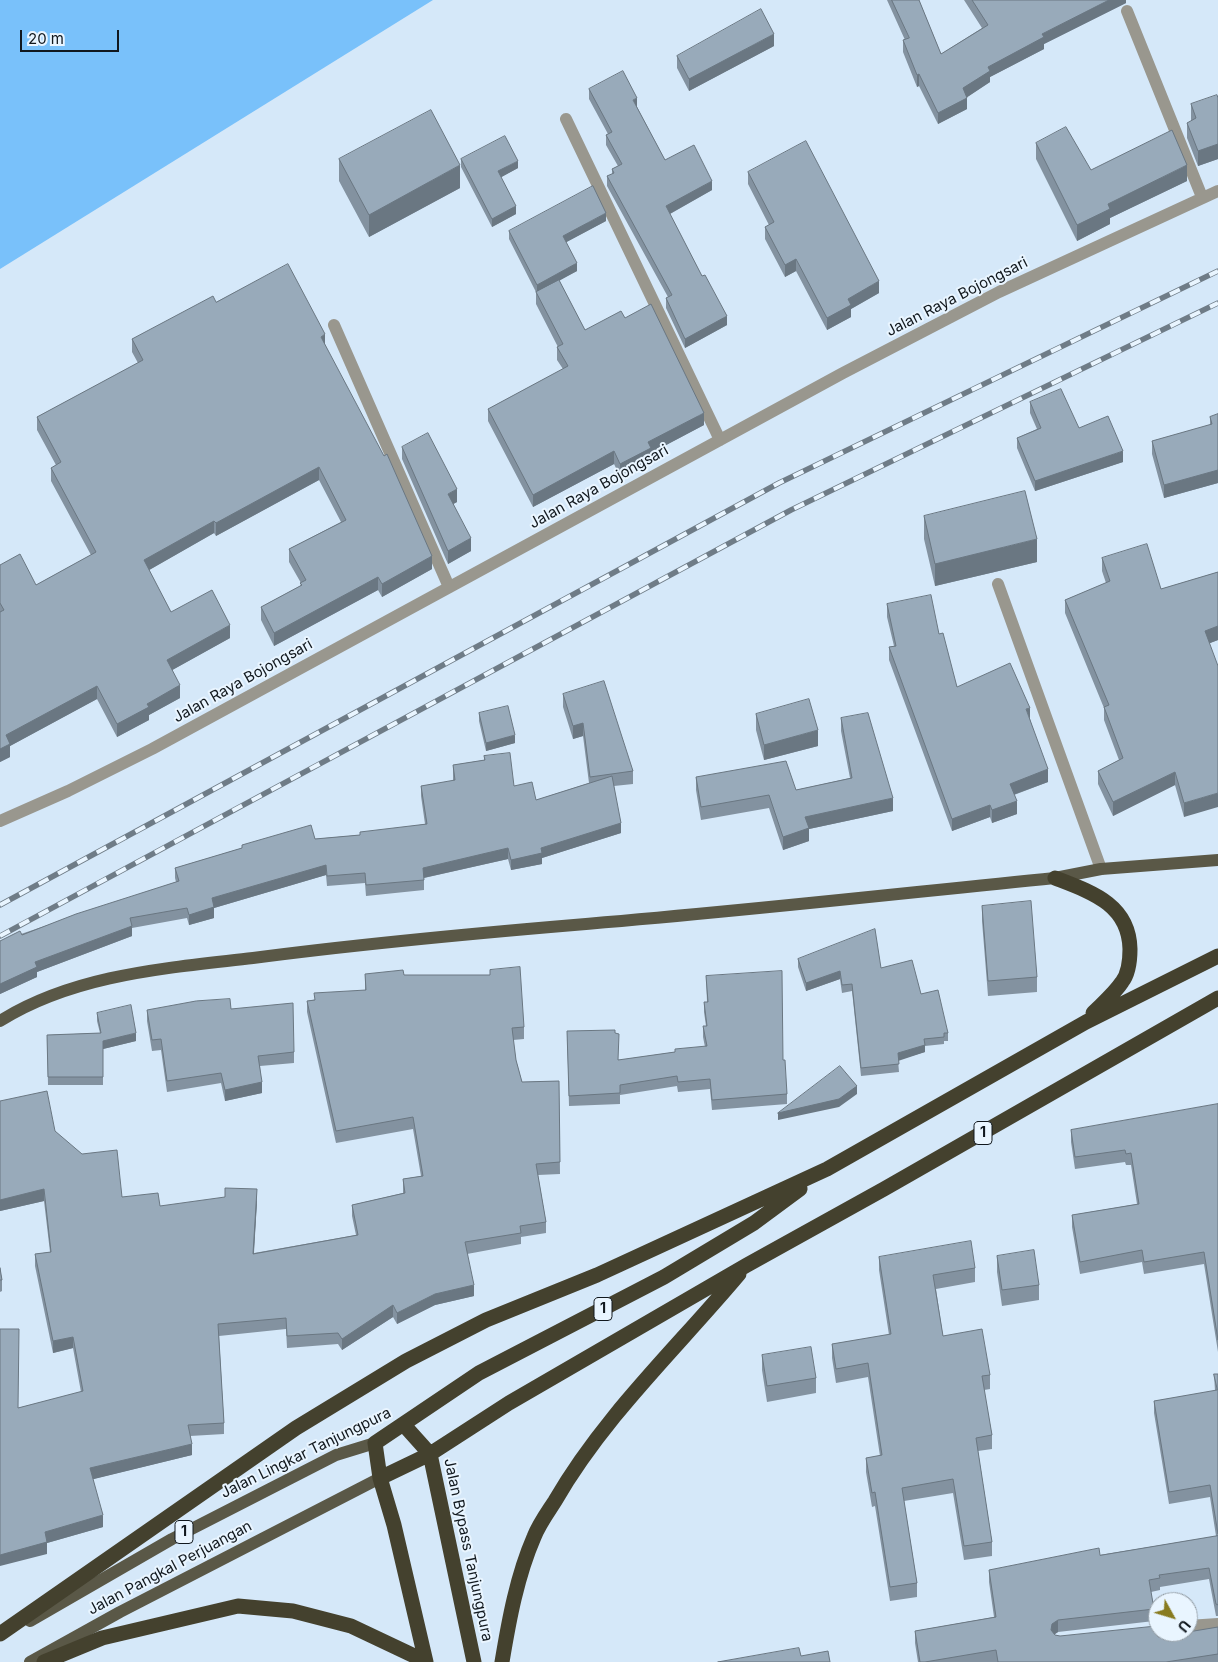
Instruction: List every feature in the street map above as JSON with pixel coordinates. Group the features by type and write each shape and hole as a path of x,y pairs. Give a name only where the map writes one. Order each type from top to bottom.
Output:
{"highway":[{"path":"1055,878 1090,891 1109,903 1122,921 1129,936 1130,963 1123,982 1086,1022"},
{"name":"1","path":"827,1169 1086,1022 1218,956"},
{"name":"1","path":"380,1478 430,1454 510,1403 747,1265 1218,998"},
{"path":"0,1634 296,1428 406,1361 486,1320 597,1275 827,1169"},
{"name":"Jalan Lingkar Tanjungpura","path":"376,1442 479,1374 664,1277 754,1223 827,1169"},
{"path":"502,1662 509,1616 534,1536 573,1468 629,1398 695,1326 747,1265"},
{"name":"Jalan Bypass Tanjungpura","path":"404,1425 430,1454 474,1662"},
{"path":"376,1442 380,1478 394,1525 425,1661"},
{"path":"44,1662 102,1638 238,1606 293,1611 351,1626 425,1661"}],"main road":[{"path":"0,1020 23,1006 62,990 178,967 422,938 604,923 1055,878 1101,869 1218,860"},
{"name":"Jalan Lingkar Tanjungpura","path":"0,1638 172,1538 336,1455 376,1442"},
{"name":"Jalan Pangkal Perjuangan","path":"30,1662 120,1612 380,1478"}],"street":[{"path":"1127,11 1202,198"},
{"path":"566,119 720,440"},
{"name":"Jalan Raya Bojongsari","path":"0,821 68,791 152,748 720,440 999,292 1218,191"},
{"path":"334,324 449,587"},
{"path":"998,584 1101,869"},
{"path":"1198,1625 1218,1624"}],"water":[{"path":"0,0 433,0 0,269"}],"building":[{"path":"892,0 919,0 941,54 988,25 972,0 1109,0 1042,34 1044,37 988,67 990,71 963,88 967,98 938,113 919,74 917,75 903,40 909,38"},
{"path":"761,9 774,34 689,79 677,56"},
{"path":"623,71 637,98 633,100 665,160 694,145 712,181 666,206 702,276 705,275 727,316 685,339 666,298 672,295 607,176 614,173 612,169 622,164 606,135 612,132 589,89"},
{"path":"1217,95 1218,144 1198,151 1187,123 1196,118 1191,104"},
{"path":"431,110 460,165 369,215 339,159"},
{"path":"1066,127 1091,170 1172,130 1187,165 1108,204 1110,209 1077,225 1036,143"},
{"path":"505,136 518,161 498,171 516,206 492,219 461,159"},
{"path":"806,141 879,281 848,299 851,305 827,318 796,259 785,265 765,227 774,222 748,172"},
{"path":"593,186 606,213 563,236 577,263 537,285 509,231"},
{"path":"288,264 325,334 321,337 384,456 387,454 432,556 382,584 378,577 274,633 261,607 302,585 300,583 306,580 289,549 346,520 319,467 216,523 214,521 144,560 171,612 212,590 230,625 167,660 180,685 147,704 149,707 117,724 97,686 6,735 10,744 0,749 0,612 4,610 0,603 0,565 20,554 36,585 96,552 51,468 61,462 37,417 143,360 132,339 213,296 216,302"},
{"path":"559,280 585,330 621,311 625,318 651,304 704,413 648,442 651,448 620,464 614,451 533,495 488,409 568,366 557,347 563,344 536,292"},
{"path":"1061,389 1079,428 1108,416 1123,451 1035,481 1017,438 1041,428 1030,402"},
{"path":"1218,414 1218,470 1164,485 1152,441 1212,424 1210,417"},
{"path":"428,433 457,489 448,494 471,538 448,551 402,447"},
{"path":"1025,491 1037,539 935,564 924,516"},
{"path":"1147,544 1161,589 1218,572 1218,626 1205,631 1218,666 1218,793 1184,803 1175,772 1113,802 1098,771 1123,758 1104,707 1109,705 1065,600 1110,581 1102,558"},
{"path":"931,595 939,634 943,633 957,687 1010,663 1030,708 1026,709 1048,769 1010,784 1017,801 992,810 990,805 952,819 889,647 896,646 887,604"},
{"path":"604,681 633,771 590,777 583,723 573,726 563,694"},
{"path":"809,699 818,730 764,745 756,714"},
{"path":"508,706 515,735 486,743 479,713"},
{"path":"868,713 893,798 805,817 809,828 783,837 769,795 701,807 696,777 786,761 796,790 852,778 841,718"},
{"path":"510,753 514,786 532,782 536,800 612,776 621,823 541,848 542,853 511,860 508,848 423,868 424,880 366,885 365,873 327,876 326,865 212,898 214,907 189,915 187,908 130,918 132,926 35,962 37,967 0,984 0,941 20,931 22,935 76,914 179,881 175,868 242,848 242,845 311,825 315,839 360,835 360,832 427,824 421,786 455,780 453,765 485,760 484,756"},
{"path":"1031,901 1037,977 988,981 982,906"},
{"path":"875,929 881,968 912,960 921,994 938,990 948,1033 944,1033 944,1037 924,1039 925,1045 898,1053 899,1064 861,1068 852,984 842,985 840,971 806,983 798,959"},
{"path":"520,967 524,1027 512,1028 516,1060 522,1082 559,1081 560,1162 536,1164 546,1222 520,1226 521,1233 465,1242 474,1285 435,1294 397,1313 393,1305 342,1339 338,1333 287,1336 286,1318 218,1324 224,1423 188,1425 192,1444 90,1468 103,1515 45,1532 47,1542 0,1555 0,1329 19,1329 18,1408 83,1391 73,1337 53,1341 35,1254 51,1252 44,1189 0,1200 0,1101 47,1091 55,1131 82,1154 117,1150 122,1197 158,1193 160,1206 225,1197 225,1188 257,1189 253,1254 358,1235 352,1205 405,1193 403,1179 423,1176 413,1117 336,1131 307,1001 315,1000 314,993 366,990 365,974 403,970 404,975 490,975 490,970"},
{"path":"782,971 783,1060 785,1060 787,1094 712,1100 710,1079 678,1082 677,1076 620,1085 620,1093 569,1096 567,1031 615,1030 615,1033 619,1034 618,1060 675,1052 675,1049 707,1046 703,1026 707,1026 704,1002 708,1002 706,976"},
{"path":"230,999 231,1009 293,1003 294,1052 258,1056 262,1082 225,1090 221,1073 167,1081 161,1039 152,1040 147,1010 196,1001"},
{"path":"131,1005 136,1033 103,1041 103,1077 48,1077 47,1035 101,1033 97,1013"},
{"path":"840,1066 857,1086 839,1099 778,1113"},
{"path":"1218,1104 1218,1340 1204,1252 1144,1262 1142,1250 1080,1262 1072,1215 1139,1204 1131,1153 1126,1154 1125,1150 1075,1157 1071,1130"},
{"path":"971,1241 975,1268 933,1275 943,1336 982,1329 990,1375 982,1376 992,1435 976,1438 992,1542 964,1546 953,1479 902,1488 917,1583 890,1587 875,1492 872,1493 866,1458 882,1455 868,1363 836,1369 832,1344 891,1334 879,1257"},
{"path":"1034,1250 1039,1285 1002,1290 997,1256"},
{"path":"811,1347 816,1378 767,1386 762,1355"},
{"path":"1214,1374 1218,1374 1218,1534 1210,1485 1169,1492 1154,1401 1217,1390"},
{"path":"1218,1536 1218,1605 1216,1604 1209,1568 1159,1575 1160,1578 1149,1580 1151,1592 1148,1592 1148,1610 1058,1620 1052,1624 1051,1630 1055,1635 1060,1636 1148,1627 1148,1642 1198,1642 1198,1630 1218,1627 1218,1654 1166,1662 998,1662 996,1650 920,1662 915,1631 996,1617 989,1570 1099,1548 1100,1555"},
{"path":"799,1648 801,1656 828,1651 830,1662 718,1662"}],"railway":[{"path":"0,905 779,483 1218,271"},
{"path":"0,936 791,510 1218,303"}]}
